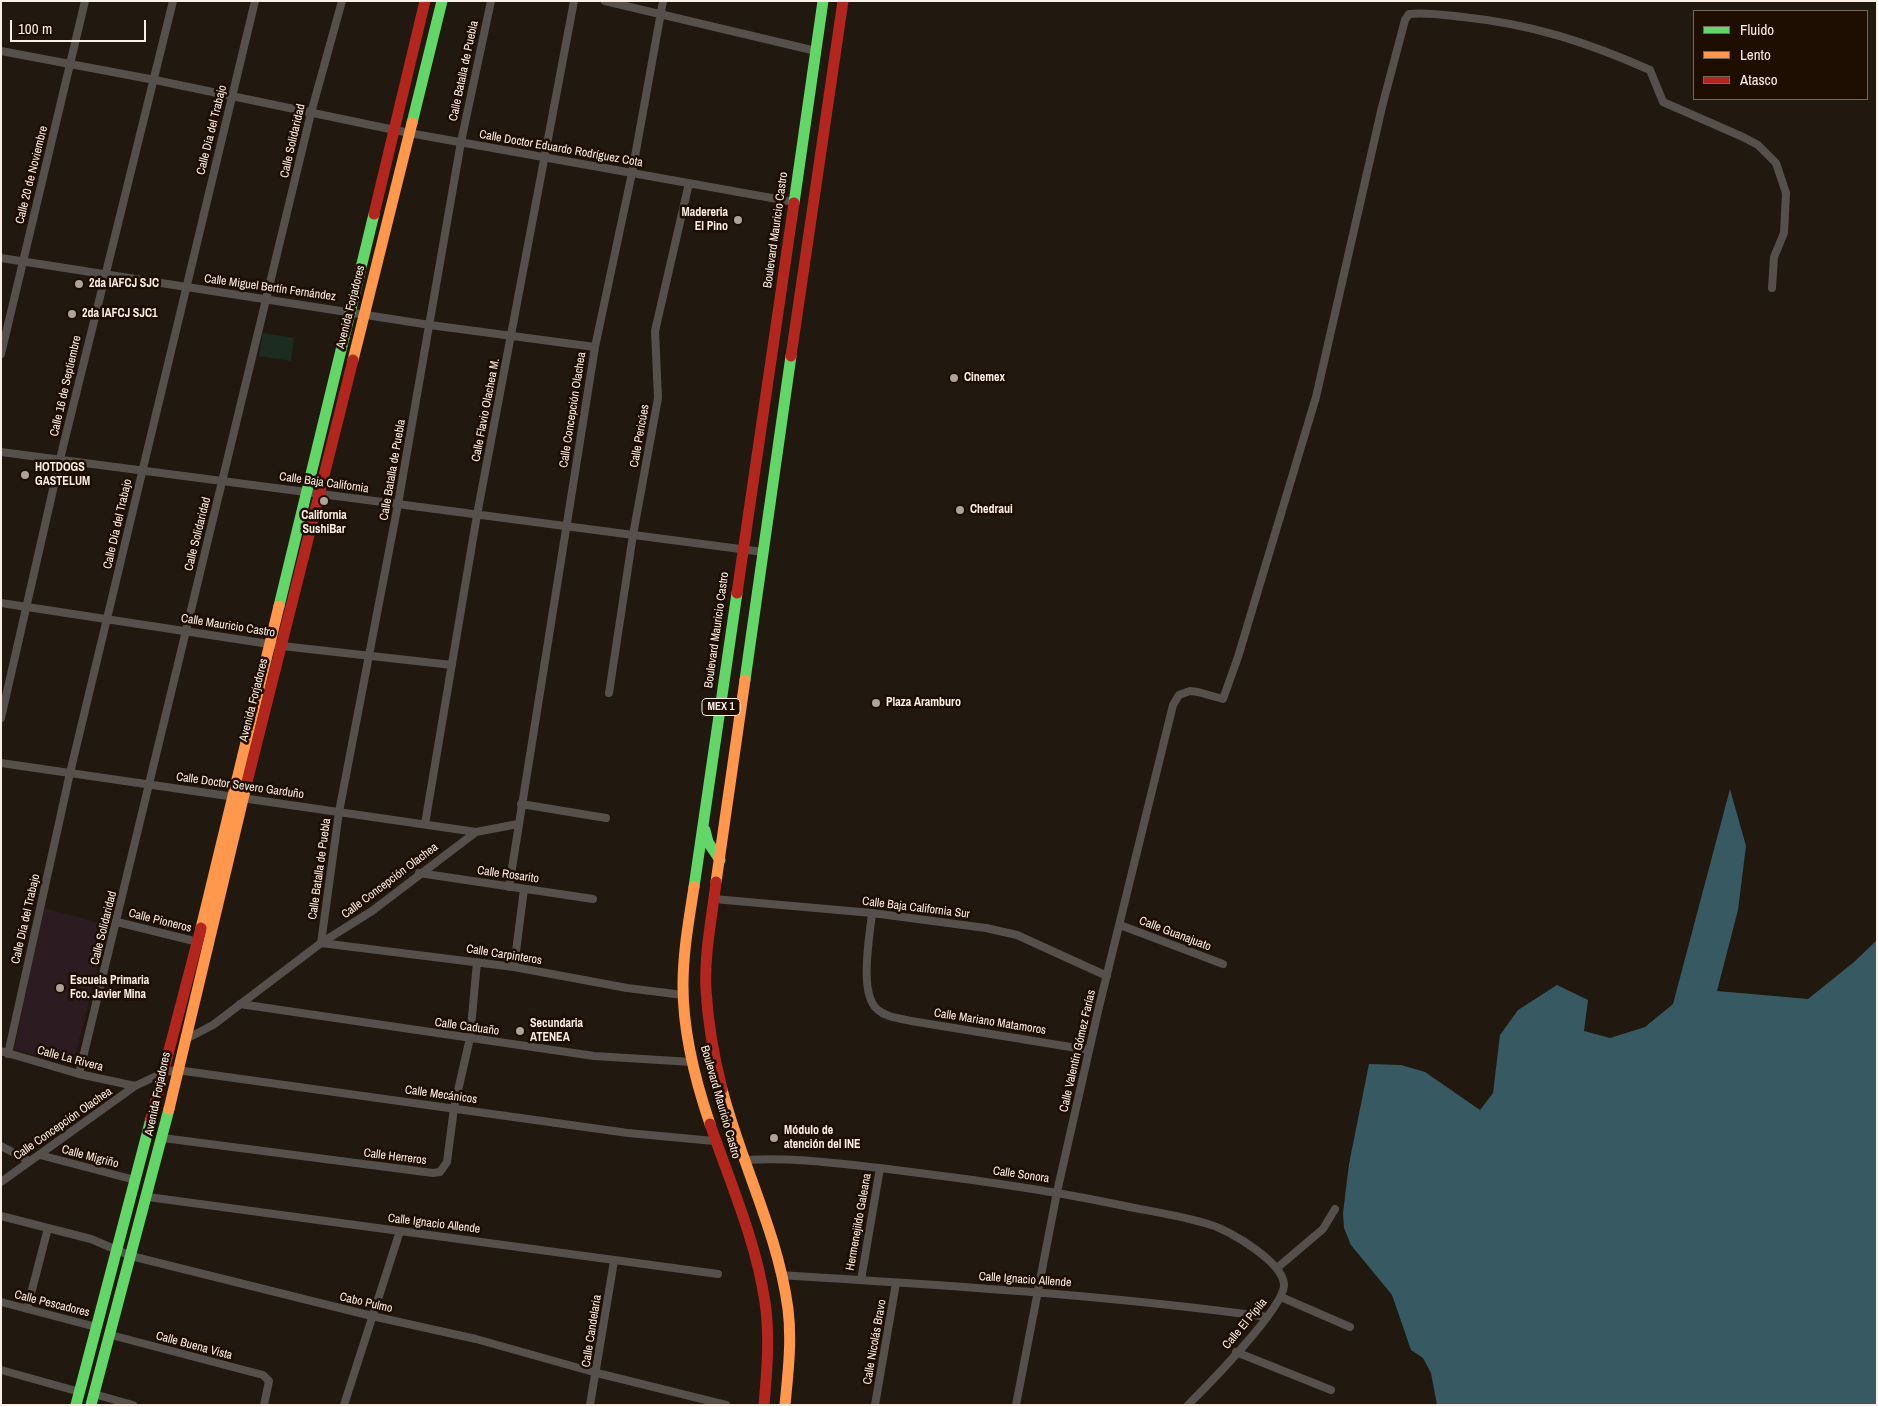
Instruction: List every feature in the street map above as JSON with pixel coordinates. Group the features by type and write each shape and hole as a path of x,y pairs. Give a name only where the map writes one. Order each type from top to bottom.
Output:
{"main road":[{"name":"Avenida Forjadores","path":"276,644 320,494 394,129 425,1"},
{"name":"Avenida Forjadores","path":"93,1400 163,1138 176,1070 238,797 276,644 308,493 409,133 442,1"},
{"name":"Boulevard Mauricio Castro","path":"764,1405 767,1362 762,1289 750,1241 714,1140 692,1062 682,995 687,935 823,1"},
{"name":"Boulevard Mauricio Castro","path":"785,1405 790,1345 788,1309 764,1213 726,1105 713,1054 708,1022 706,980 714,899 843,1"},
{"name":"Avenida Forjadores","path":"76,1405 238,797"},
{"path":"704,820 708,842 720,860"}],"street":[{"name":"Calle 20 de Noviembre","path":"1,354 85,1"},
{"name":"Calle 16 de Septiembre","path":"1,718 104,273 154,80 172,1"},
{"name":"Calle Día del Trabajo","path":"5,1052 254,1"},
{"name":"Calle Solidaridad","path":"80,1074 268,299 311,113 342,1"},
{"name":"Calle Batalla de Puebla","path":"321,943 339,812 398,504 461,142 491,1"},
{"name":"Calle Flavio Olachea M.","path":"425,824 478,515 574,1"},
{"path":"605,1 816,51"},
{"name":"Calle Concepción Olachea","path":"509,886 595,347 632,173 664,1"},
{"name":"Calle Valentín Gómez Farías","path":"1016,1405 1057,1192 1089,1050 1173,705 1179,695 1190,692 1223,699 1238,657 1316,397 1382,107 1405,20 1409,14 1423,13 1478,18 1541,29 1609,51 1650,70 1663,102 1758,146 1776,164 1786,193 1784,233 1774,257 1772,288"},
{"name":"Calle Doctor Eduardo Rodríguez Cota","path":"1,51 154,80 409,133 794,202"},
{"name":"Calle Pericúes","path":"609,693 633,535 659,394 656,331 689,183"},
{"name":"Calle Miguel Bertín Fernández","path":"1,258 430,325 595,347"},
{"name":"Calle Baja California","path":"1,452 763,552"},
{"name":"Calle Mauricio Castro","path":"1,603 276,644 452,665"},
{"name":"Calle Doctor Severo Garduño","path":"1,763 476,832"},
{"path":"521,804 606,818"},
{"name":"Calle Concepción Olachea","path":"184,1040 213,1025 321,943 356,923 419,873 476,832 518,824"},
{"name":"Calle Rosarito","path":"419,873 593,899"},
{"path":"514,967 524,889"},
{"name":"Calle Baja California Sur","path":"714,899 872,913 1004,931 1030,940 1107,976"},
{"name":"Calle Mariano Matamoros","path":"872,913 866,969 868,993 874,1007 888,1016 1089,1050"},
{"name":"Calle Pioneros","path":"117,922 198,942"},
{"name":"Calle Guanajuato","path":"1120,925 1223,964"},
{"name":"Calle Carpinteros","path":"321,943 514,967 627,988 682,995"},
{"name":"Calle Herreros","path":"163,1138 437,1173 444,1169 447,1162 454,1108 470,1038 477,962"},
{"name":"Calle Caduaño","path":"240,1004 594,1056 692,1062"},
{"name":"Calle La Rivera","path":"5,1052 80,1074 135,1086"},
{"name":"Calle Mecánicos","path":"165,1072 176,1070 628,1133 714,1140"},
{"name":"Calle Concepción Olachea","path":"1,1182 29,1160 135,1086 165,1072"},
{"path":"1,1146 29,1160"},
{"name":"Calle Migriño","path":"40,1154 136,1180"},
{"name":"Calle Sonora","path":"745,1160 780,1158 880,1168 1057,1192 1213,1225 1247,1244 1278,1268"},
{"name":"Hermenejildo Galeana","path":"861,1280 880,1168"},
{"name":"Calle Ignacio Allende","path":"148,1196 718,1274"},
{"path":"1278,1268 1323,1229 1336,1209"},
{"name":"Cabo Pulmo","path":"1,1216 91,1239 131,1256 372,1316 476,1339 597,1373 726,1405"},
{"path":"27,1309 48,1228"},
{"path":"344,1405 400,1231"},
{"name":"Calle Candelaria","path":"590,1405 597,1373 614,1260"},
{"name":"Calle El Pípila","path":"1188,1405 1267,1317 1281,1297 1284,1286 1278,1268"},
{"name":"Calle Ignacio Allende","path":"781,1275 1039,1292 1198,1307 1267,1317"},
{"name":"Calle Nicolás Bravo","path":"875,1405 896,1283"},
{"path":"1281,1297 1350,1327"},
{"name":"Calle Pescadores","path":"1,1302 96,1327"},
{"name":"Calle Buena Vista","path":"111,1335 263,1375 269,1381 264,1405"},
{"path":"1236,1352 1331,1390"},
{"path":"1,1370 80,1392"},
{"path":"93,1400 133,1405"}],"shaded area":[{"name":"Escuela Primaria Fco. Javier Mina","path":"44,908 108,925 73,1064 14,1050"}],"green space":[{"path":"263,333 294,338 291,361 259,356"}],"water":[{"path":"1730,789 1746,846 1738,910 1717,991 1808,999 1854,962 1877,940 1877,1405 1437,1405 1431,1373 1423,1358 1411,1350 1392,1295 1351,1245 1344,1228 1343,1213 1349,1164 1369,1064 1401,1065 1425,1072 1480,1110 1493,1093 1500,1035 1518,1010 1557,985 1588,1000 1584,1031 1610,1038 1645,1027 1673,1004"}],"traffic: fast":[{"path":"412,123 442,1"},
{"path":"794,203 823,1"},
{"path":"279,606 374,214"},
{"path":"745,680 791,356"},
{"path":"694,887 737,593"},
{"path":"705,830 708,842 720,860"},
{"path":"91,1405 169,1109"},
{"path":"76,1405 151,1119"}],"traffic: slow":[{"path":"353,360 412,123"},
{"path":"201,928 279,606"},
{"path":"716,882 745,680"},
{"path":"169,1109 247,782"},
{"path":"694,887 684,961 685,1021 699,1090 710,1124"},
{"path":"722,1089 768,1226 783,1281 790,1333 785,1405"}],"traffic: jam":[{"path":"374,214 425,1"},
{"path":"791,356 843,1"},
{"path":"737,593 794,203"},
{"path":"247,782 353,360"},
{"path":"716,882 707,950 706,990 716,1065 722,1089"},
{"path":"151,1119 201,928"},
{"path":"710,1124 742,1212 761,1279 768,1341 764,1405"}],"place":[{"name":"Madereria El Pino","path":"738,220"},
{"name":"2da IAFCJ SJC","path":"79,284"},
{"name":"2da IAFCJ SJC1","path":"72,314"},
{"name":"Cinemex","path":"954,378"},
{"name":"HOTDOGS GASTELUM","path":"25,475"},
{"name":"California SushiBar","path":"324,501"},
{"name":"Chedraui","path":"960,510"},
{"name":"Plaza Aramburo","path":"876,703"},
{"name":"Escuela Primaria Fco. Javier Mina","path":"60,988"},
{"name":"Secundaria ATENEA","path":"520,1031"},
{"name":"Módulo de atención del INE","path":"774,1138"}]}
